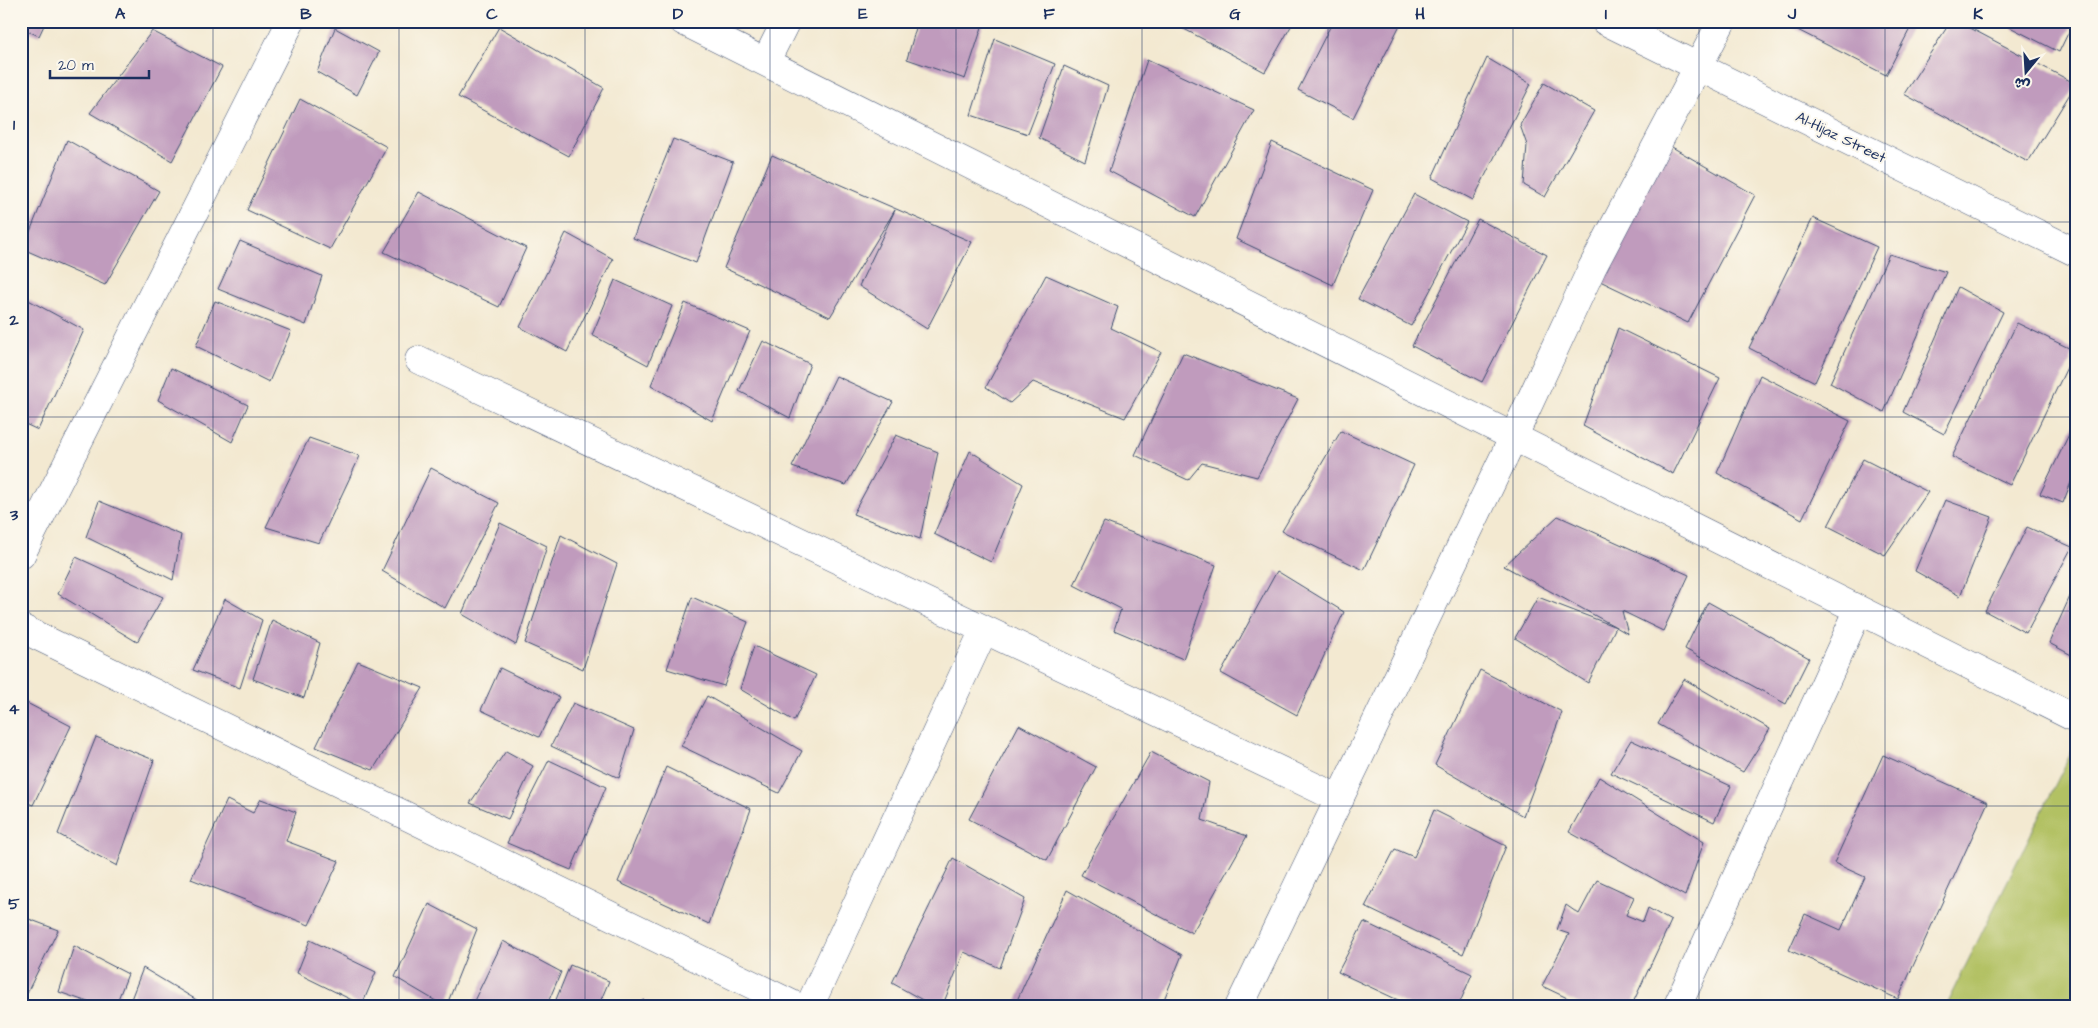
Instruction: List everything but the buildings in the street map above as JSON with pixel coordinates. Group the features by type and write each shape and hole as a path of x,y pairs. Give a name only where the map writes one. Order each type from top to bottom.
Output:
{"street":[{"path":"21,555 291,21"},
{"path":"683,21 766,60 1513,438 2077,719"},
{"path":"766,60 786,21"},
{"name":"Al-Hijaz Street","path":"1606,21 2077,253"},
{"path":"1239,1007 1513,438 1592,268 1699,68 1722,21"},
{"path":"419,360 1340,799"},
{"path":"1677,1007 1858,611"},
{"path":"21,628 798,1007"},
{"path":"809,1007 984,630"}],"green space":[{"path":"2077,741 2077,1007 1945,1007"}]}
